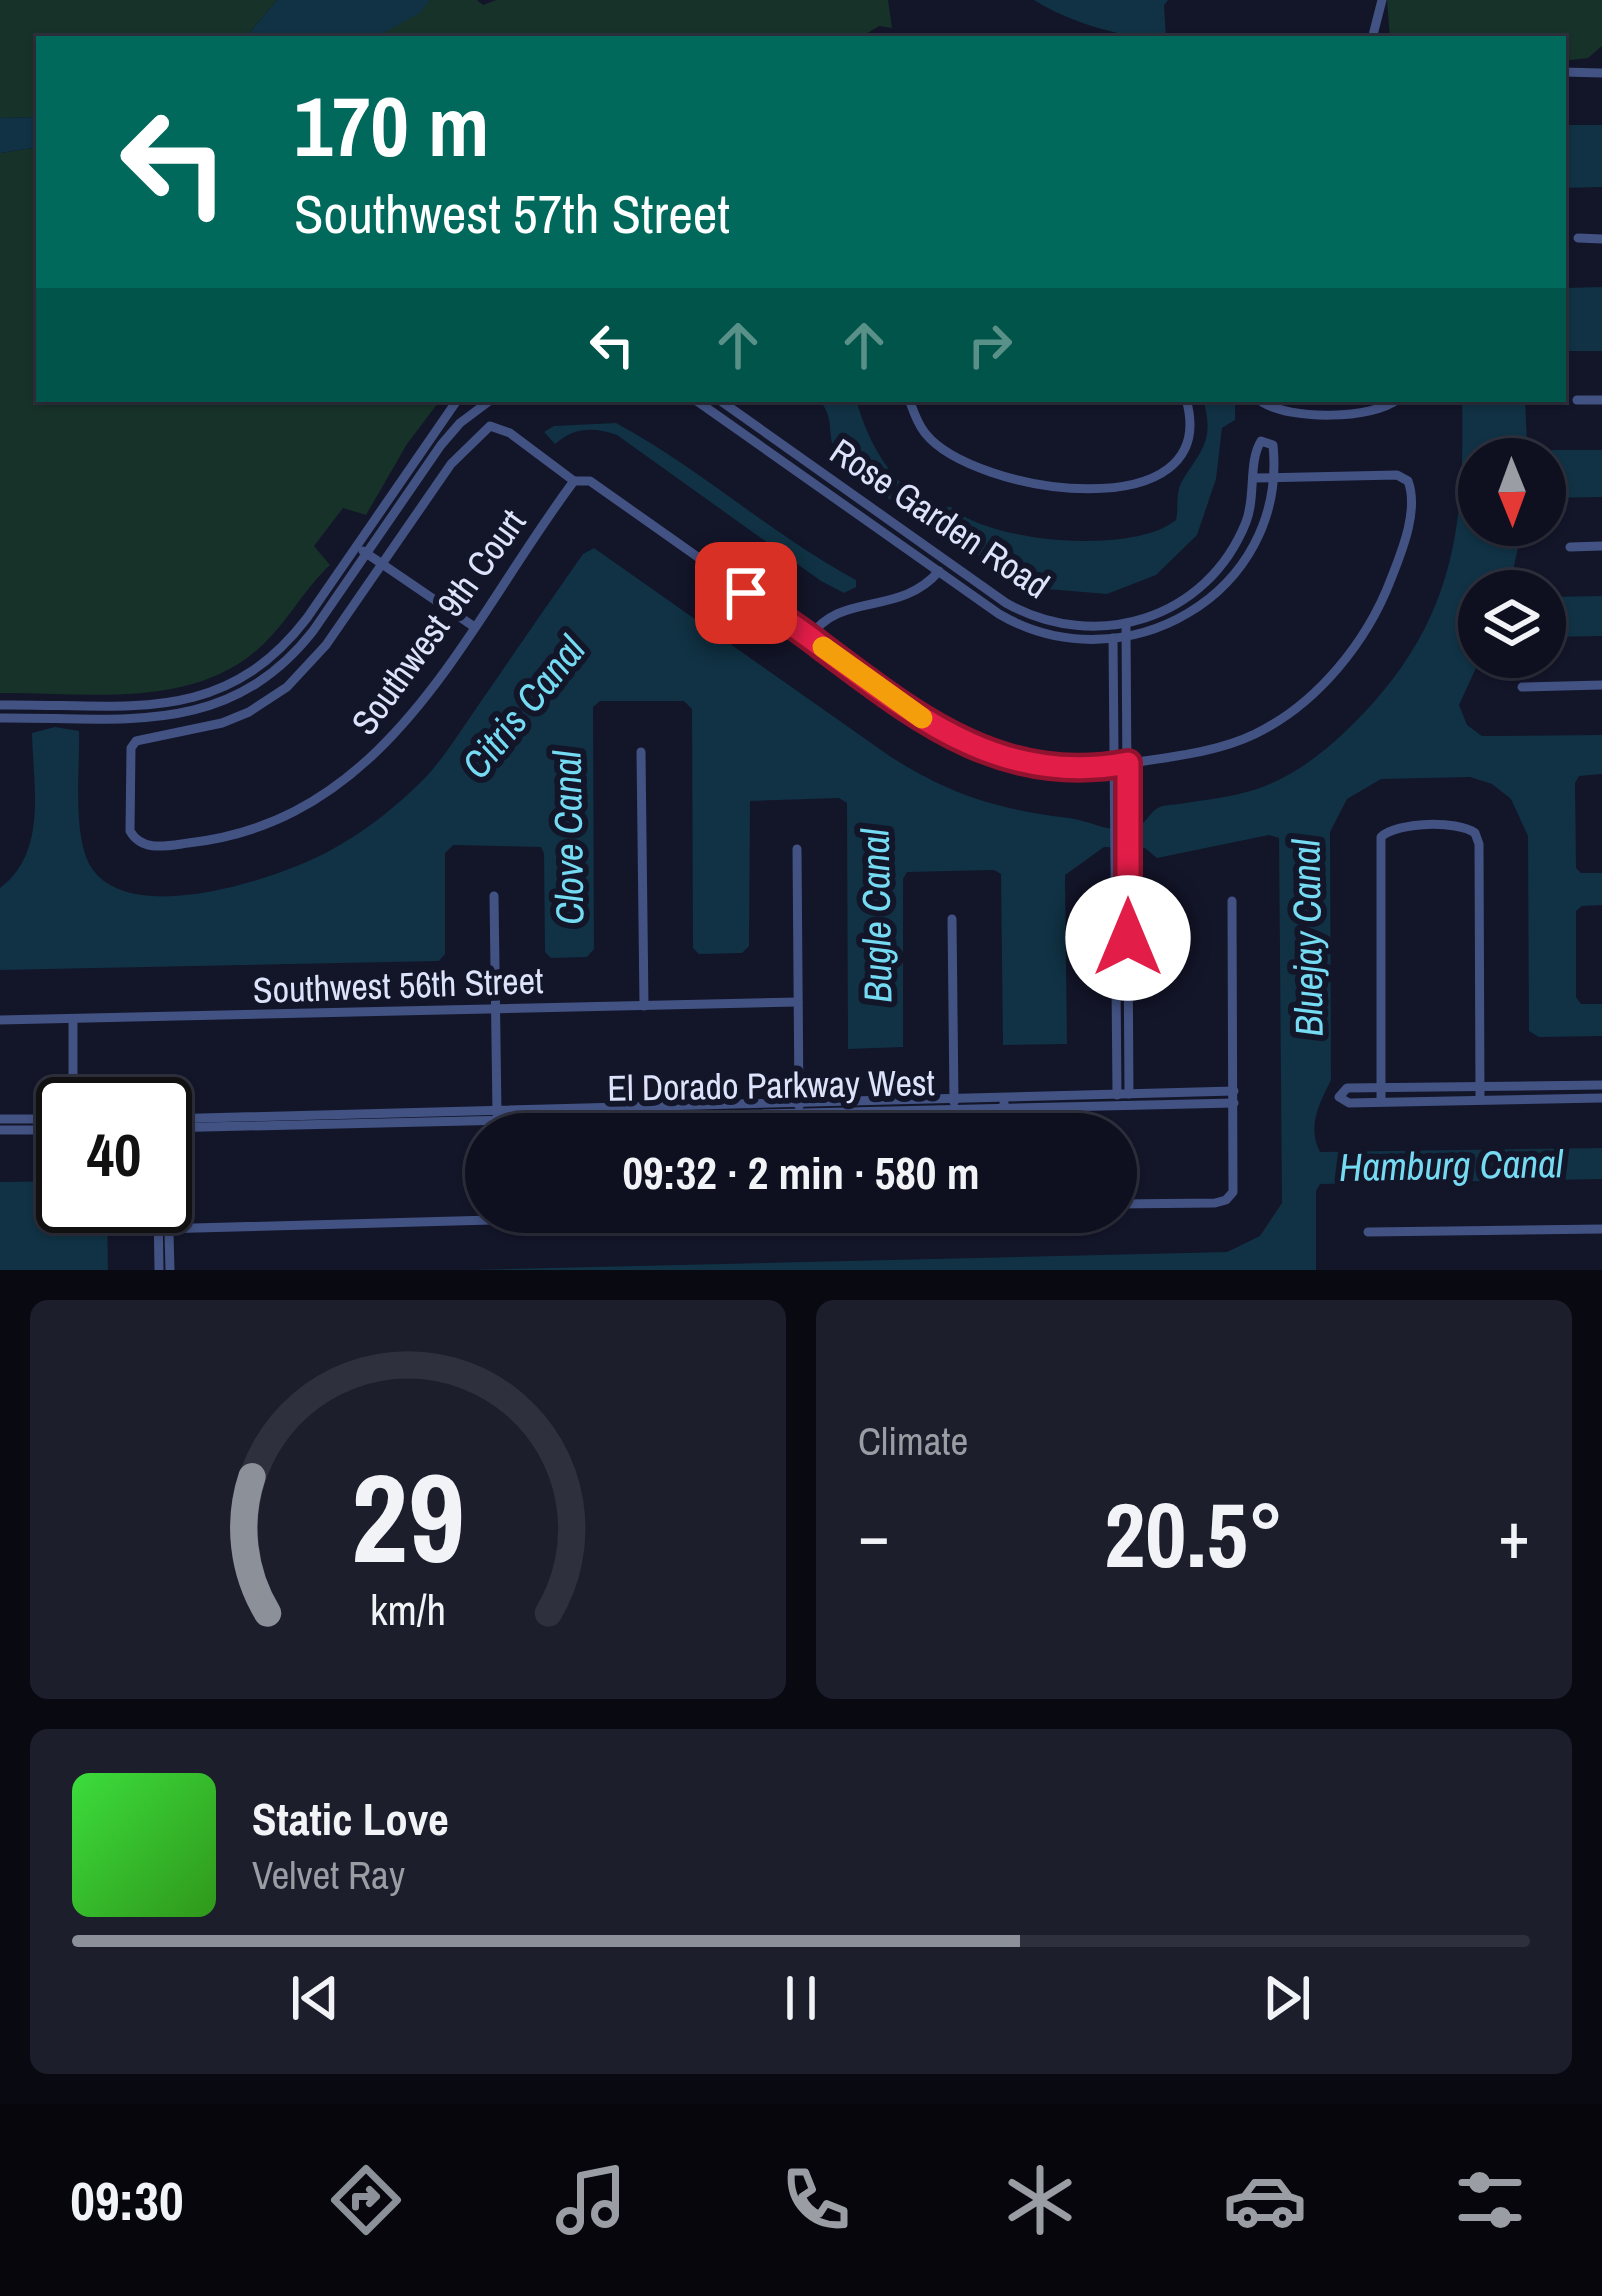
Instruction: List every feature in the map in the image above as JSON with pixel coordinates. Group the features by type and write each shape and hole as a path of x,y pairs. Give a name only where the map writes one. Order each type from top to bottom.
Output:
{"street":[{"path":"1373,36 1382,0"},
{"path":"1566,72 1602,73"},
{"path":"1578,238 1602,239"},
{"path":"1576,400 1602,400"},
{"path":"0,718 167,716 201,711 267,679 298,651 456,402"},
{"path":"361,550 441,445 488,402"},
{"name":"Rose Garden Road","path":"698,402 942,566 1034,617 1075,627 1126,625 1174,606 1216,573 1246,523 1256,478 1257,444 1265,440 1274,449 1273,478 1256,539 1222,587 1179,620 1126,638 1075,640 1028,629 999,614 942,566 722,402"},
{"path":"910,402 925,433 961,460 1023,481 1090,491 1144,481 1175,463 1189,436 1187,402"},
{"path":"1262,402 1298,414 1370,412 1392,402"},
{"path":"233,692 243,714 268,701 305,670 459,454 490,426 510,433 574,481 590,481 937,728 973,747 1050,767 1115,765 1221,746 1254,735 1293,710 1352,650 1386,592 1412,499 1408,481 1397,475 1256,478"},
{"name":"Southwest 9th Court","path":"243,714 200,730 136,741 131,748 130,831 135,839 148,846 216,839 258,828 319,799 363,767 392,739 574,481"},
{"path":"1570,547 1602,546"},
{"path":"361,550 473,626"},
{"path":"810,637 835,614 918,592 942,566"},
{"path":"1123,1099 1115,853 1128,763 1126,625"},
{"path":"1113,626 1115,765 1128,853 1123,1099"},
{"path":"1522,687 1602,686"},
{"path":"0,705 161,704 233,692"},
{"path":"641,752 644,1006"},
{"path":"1381,1101 1380,842 1383,833 1394,828 1429,827 1468,827 1479,844 1480,1100"},
{"path":"797,849 799,1107"},
{"path":"494,896 497,1113"},
{"path":"1137,1204 1215,1203 1230,1196 1234,1186 1232,901"},
{"path":"952,919 954,1102"},
{"name":"Southwest 56th Street","path":"0,1020 798,1002"},
{"path":"73,1020 73,1077"},
{"path":"1602,1085 1347,1088 1339,1094 1345,1103 1602,1098"},
{"name":"El Dorado Parkway West","path":"566,1113 1234,1097"},
{"path":"1004,1101 1004,1113"},
{"name":"El Dorado Parkway West","path":"192,1119 465,1115"},
{"name":"El Dorado Parkway West","path":"192,1127 465,1116"},
{"path":"0,1119 36,1119"},
{"path":"0,1130 36,1130"},
{"path":"192,1227 465,1219"},
{"path":"1368,1232 1602,1228"},
{"path":"159,1270 163,1233"},
{"path":"164,1233 170,1270"}],"green space":[{"path":"0,0 277,0 247,36 36,36 36,117 0,118"},
{"path":"430,0 477,0 483,5 496,0 888,0 892,28 879,26 863,36 377,36"},
{"path":"1387,0 1602,0 1602,46 1588,58 1566,61 1566,36 1390,36"},
{"path":"36,147 36,402 439,402 407,444 366,515 343,508 314,546 330,565 277,629 231,668 201,681 135,694 0,693 0,153"}],"water":[{"path":"277,0 430,0 421,12 378,36 247,36"},
{"path":"1034,0 1168,0 1164,5 1166,36 1134,36 1064,16"},
{"path":"36,117 36,147 0,153 0,118"},
{"path":"1566,125 1602,125 1602,187 1566,188"},
{"path":"1602,287 1602,351 1566,351 1566,288"},
{"path":"805,402 857,402 883,461 931,508 951,507 996,529 1062,540 1128,538 1176,520 1180,486 1207,435 1204,402 1235,402 1235,420 1222,428 1216,479 1197,535 1156,575 1107,594 1035,588 962,546 942,531 937,518 910,513 835,450 823,405"},
{"path":"1462,402 1525,402 1527,438 1462,438"},
{"path":"616,423 856,580 856,587 844,593 821,581 617,435 584,430 555,444 544,432 554,426"},
{"path":"1566,450 1602,450 1602,497 1566,498"},
{"path":"1458,514 1458,546 1518,546 1513,570 1458,570 1458,678 1471,678 1459,705 1467,725 1482,736 1602,735 1602,774 1579,776 1575,783 1576,868 1581,873 1602,873 1602,905 1576,911 1576,997 1581,1004 1602,1004 1602,1036 1539,1037 1529,1031 1528,836 1511,799 1492,784 1470,777 1381,779 1347,799 1330,832 1331,1080 1319,1107 1316,1143 1320,1152 1602,1148 1602,1179 1320,1184 1316,1191 1316,1270 471,1270 1227,1252 1260,1236 1282,1203 1279,838 1269,835 1157,858 1145,848 1104,847 1065,875 1067,1044 1003,1045 1001,874 994,870 907,872 903,879 903,1047 848,1049 847,803 839,798 750,801 749,946 742,953 699,954 693,948 692,709 684,701 600,701 593,707 594,949 587,957 551,958 545,952 541,847 453,845 445,853 445,954 439,961 0,970 0,888 25,856 34,817 32,733 55,727 79,731 81,837 91,867 111,885 138,894 171,896 207,892 278,873 357,835 425,778 583,554 594,548 891,757 935,782 976,799 1123,830 1140,826 1161,807 1265,786 1304,765 1339,738 1391,681 1416,644 1434,608"},
{"path":"1602,596 1602,636 1566,637 1566,597"},
{"path":"36,1181 36,1233 107,1233 108,1270 0,1270 0,1182"}],"slow traffic":[{"path":"823,647 922,718"}],"route":[{"path":"746,593 962,742 1010,760 1050,767 1128,763 1128,938"}],"water label":[{"name":"Citris Canal","path":"523,707"},
{"name":"Clove Canal","path":"568,838"},
{"name":"Bugle Canal","path":"876,916"},
{"name":"Bluejay Canal","path":"1307,938"},
{"name":"Hamburg Canal","path":"1451,1165"}]}
